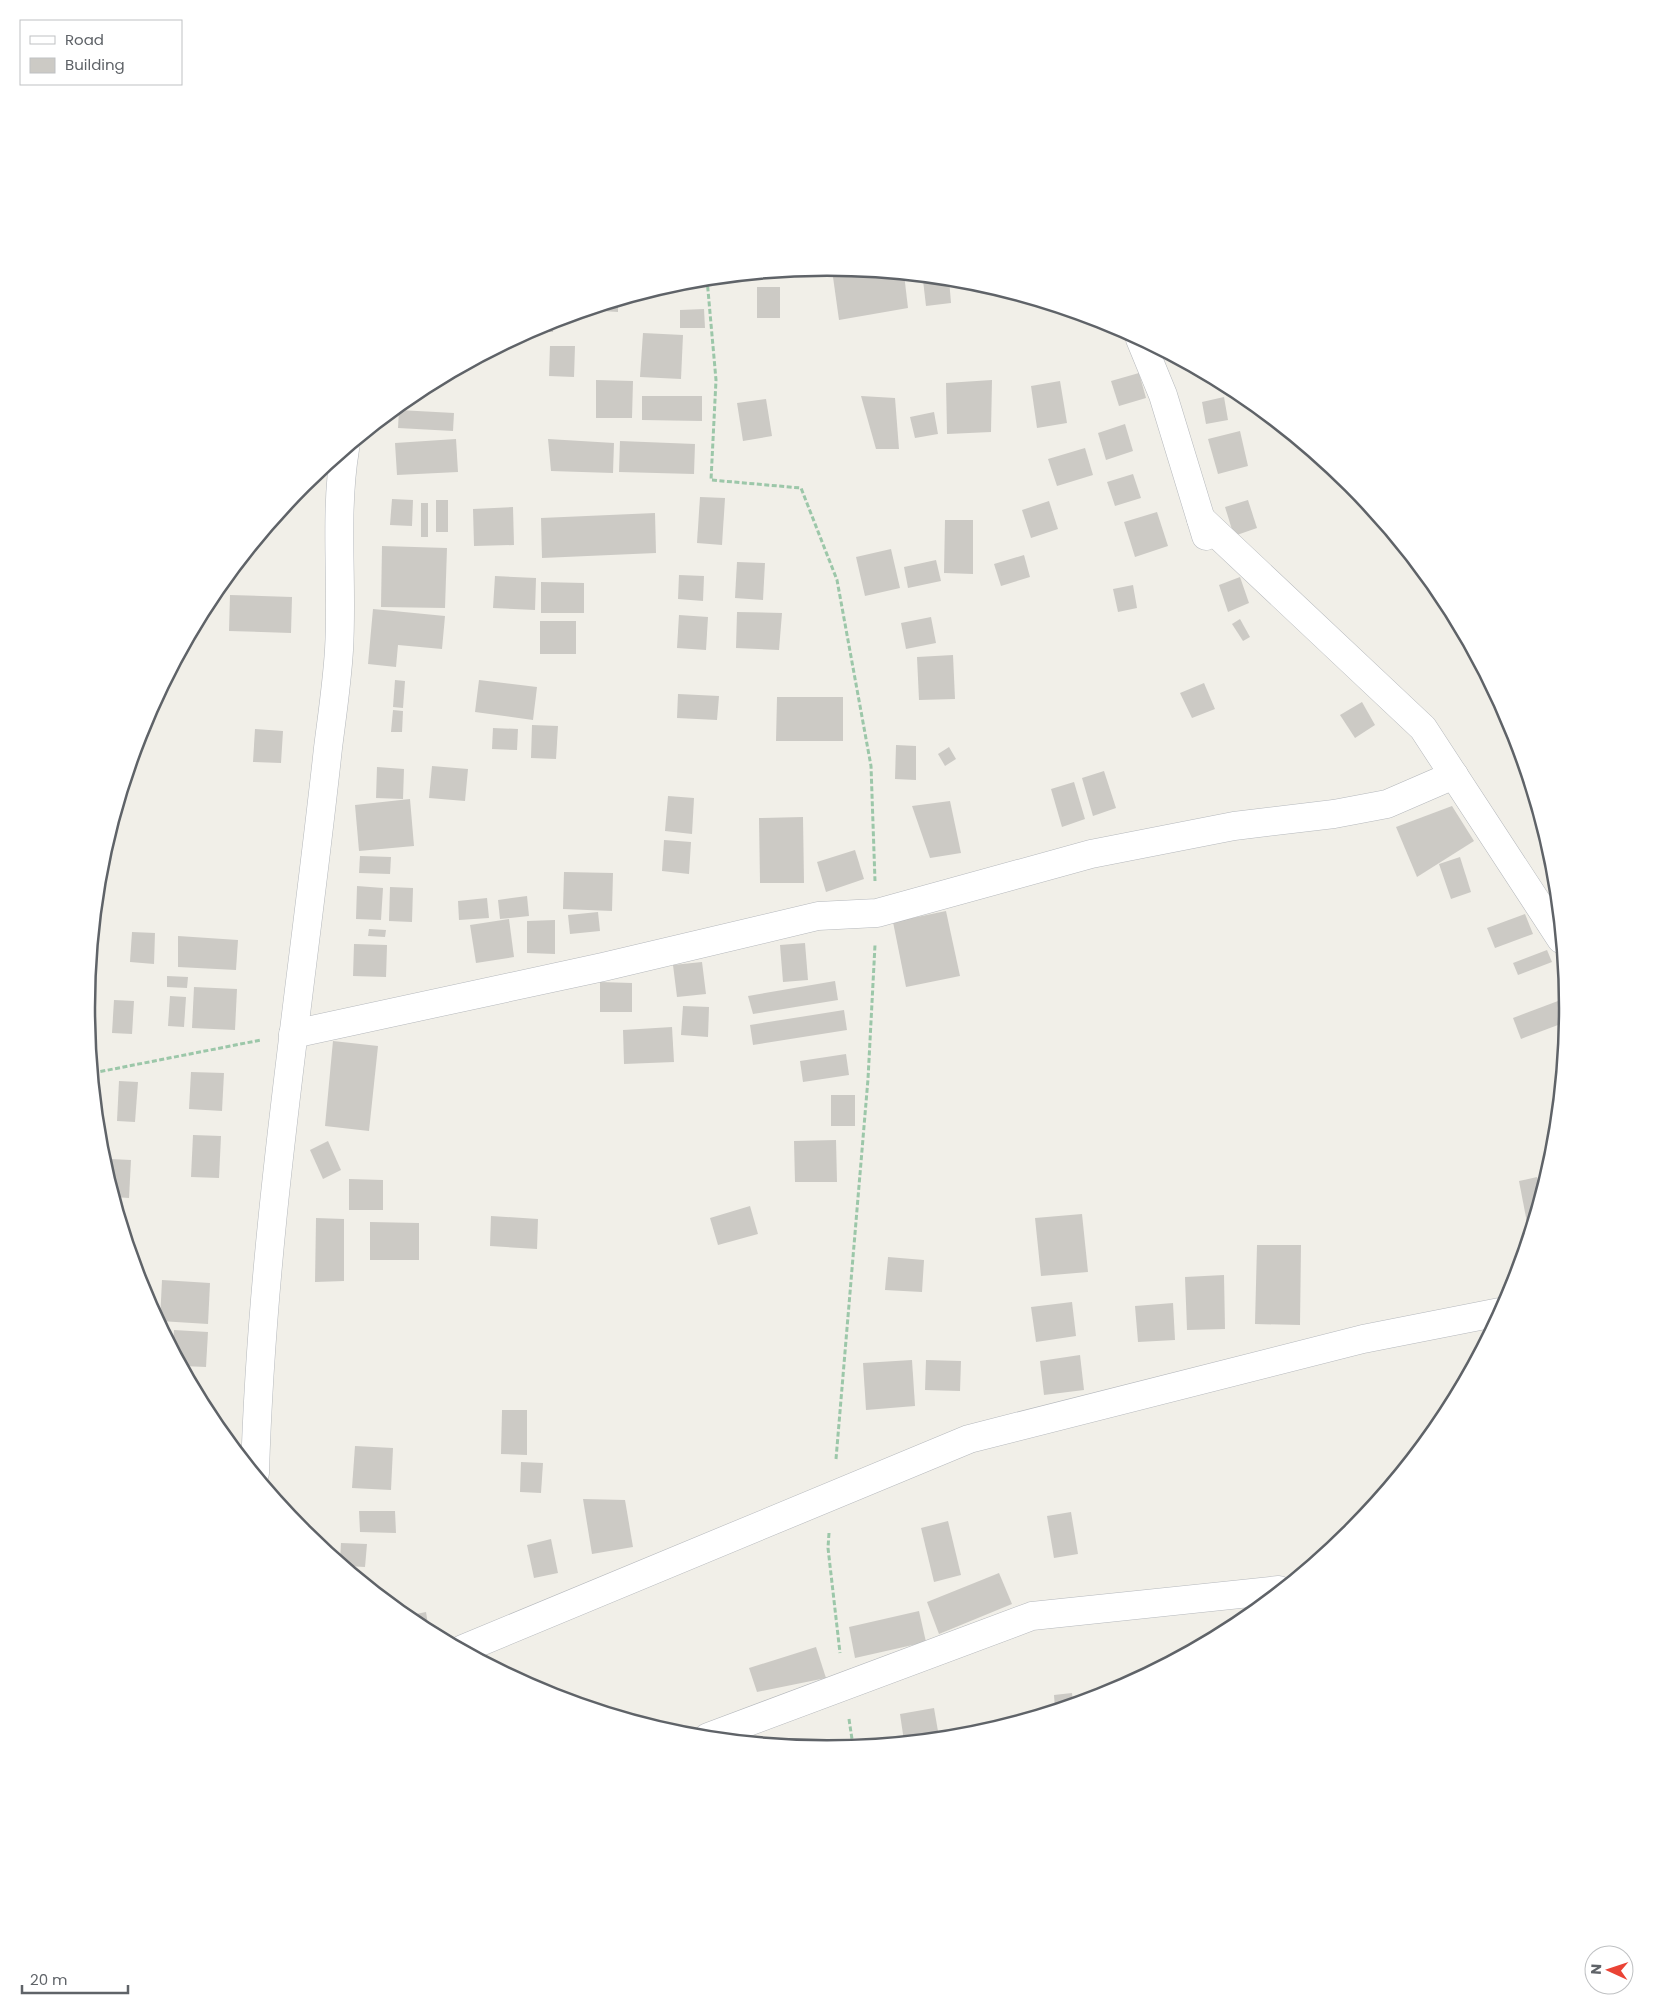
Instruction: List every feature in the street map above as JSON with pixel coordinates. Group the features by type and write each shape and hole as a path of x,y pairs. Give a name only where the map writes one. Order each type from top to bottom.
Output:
{"street":[{"path":"1144,348 1163,395 1210,550"},
{"path":"256,1465 258,1394 293,1034 313,894 339,650 340,480 345,457"},
{"path":"1201,519 1423,728 1554,930"},
{"path":"293,1034 604,967 818,916 877,913 1091,854 1234,826 1334,814 1387,804 1454,775"},
{"path":"470,1646 969,1439 1363,1338 1492,1314"},
{"path":"721,1731 1032,1616 1269,1591"}],"path":[{"path":"709,286 716,380 711,480 801,488 838,580 871,766 877,913 868,1079 828,1548 852,1739"},
{"path":"98,1072 293,1034"}],"building":[{"path":"833,277 875,277 905,280 908,308 839,320"},
{"path":"923,282 950,287 951,303 926,306"},
{"path":"757,287 780,287 780,318 757,318"},
{"path":"618,306 618,312 602,311"},
{"path":"704,309 705,328 680,328 680,310"},
{"path":"643,333 683,335 681,379 640,377"},
{"path":"550,346 575,346 574,377 549,376"},
{"path":"1139,373 1146,398 1119,406 1111,381"},
{"path":"596,380 633,381 632,418 596,418"},
{"path":"992,380 991,432 947,434 946,383"},
{"path":"1060,381 1067,423 1037,428 1031,386"},
{"path":"642,396 702,396 702,421 642,420"},
{"path":"861,396 895,398 899,449 876,449"},
{"path":"1224,397 1228,420 1206,424 1202,402"},
{"path":"766,399 772,436 743,441 737,403"},
{"path":"404,410 454,413 453,431 398,428 399,414"},
{"path":"934,412 938,434 915,438 910,417"},
{"path":"1125,424 1133,451 1106,460 1098,433"},
{"path":"1240,431 1248,466 1218,474 1208,439"},
{"path":"456,439 458,472 397,475 395,443"},
{"path":"548,439 614,443 613,473 551,471"},
{"path":"620,441 695,444 694,474 619,472"},
{"path":"1085,448 1093,475 1057,486 1048,459"},
{"path":"1133,474 1141,498 1115,506 1107,482"},
{"path":"700,497 725,498 722,545 697,543"},
{"path":"392,499 413,500 412,526 390,525"},
{"path":"436,500 448,500 448,532 436,532"},
{"path":"1248,500 1257,528 1234,536 1225,507"},
{"path":"1049,501 1058,529 1031,538 1022,510"},
{"path":"421,503 428,503 428,537 421,537"},
{"path":"513,507 514,545 474,546 473,509"},
{"path":"1157,512 1168,546 1135,557 1124,522"},
{"path":"655,513 656,553 542,558 541,518"},
{"path":"945,520 973,520 973,574 944,573"},
{"path":"382,546 447,548 445,608 381,607"},
{"path":"891,549 900,588 865,596 856,557"},
{"path":"1024,555 1030,577 1001,586 994,564"},
{"path":"936,560 941,581 908,588 904,567"},
{"path":"737,562 765,563 763,600 735,598"},
{"path":"679,575 704,576 703,601 678,599"},
{"path":"495,576 536,578 535,610 493,608"},
{"path":"1240,577 1249,603 1228,612 1219,585"},
{"path":"541,582 584,583 584,613 541,613"},
{"path":"1133,585 1137,608 1118,612 1113,589"},
{"path":"230,595 292,597 291,633 229,631"},
{"path":"373,609 445,616 442,649 398,645 396,667 368,664"},
{"path":"737,612 782,613 779,650 736,648"},
{"path":"679,615 708,617 706,650 677,648"},
{"path":"931,617 936,643 906,649 901,623"},
{"path":"1240,619 1250,637 1243,641 1232,624"},
{"path":"540,621 576,621 576,654 540,654"},
{"path":"953,655 955,699 919,700 917,657"},
{"path":"395,680 405,681 403,708 393,707"},
{"path":"479,680 537,687 533,720 475,712"},
{"path":"1204,683 1215,709 1192,718 1180,693"},
{"path":"678,694 719,696 717,720 677,718"},
{"path":"777,697 843,697 843,741 776,741"},
{"path":"1362,702 1375,725 1355,738 1340,715"},
{"path":"393,710 403,711 402,732 391,732"},
{"path":"532,725 558,726 556,759 531,758"},
{"path":"493,728 518,729 517,750 492,749"},
{"path":"255,729 283,731 281,763 253,762"},
{"path":"896,745 916,746 916,780 895,779"},
{"path":"949,747 956,759 945,766 938,754"},
{"path":"432,766 468,769 465,801 429,798"},
{"path":"377,767 404,769 403,799 376,798"},
{"path":"1104,771 1116,808 1093,816 1082,778"},
{"path":"1074,782 1085,819 1062,827 1051,789"},
{"path":"668,796 694,798 692,834 665,831"},
{"path":"410,799 414,846 359,851 355,805"},
{"path":"950,801 961,853 930,858 912,806"},
{"path":"1452,806 1474,841 1417,877 1396,827"},
{"path":"803,817 804,883 760,883 759,818"},
{"path":"664,840 691,842 689,874 662,871"},
{"path":"855,850 864,879 826,892 817,862"},
{"path":"360,856 391,857 390,874 359,873"},
{"path":"1460,857 1471,892 1451,899 1439,864"},
{"path":"564,872 613,873 612,911 563,909"},
{"path":"357,886 383,888 381,920 356,919"},
{"path":"390,887 413,888 412,922 389,921"},
{"path":"527,896 529,916 500,919 498,900"},
{"path":"487,898 489,918 459,920 458,901"},
{"path":"946,911 960,976 906,987 893,922"},
{"path":"598,912 600,931 570,934 568,915"},
{"path":"1525,914 1533,934 1495,948 1487,928"},
{"path":"509,919 514,957 476,963 470,925"},
{"path":"555,920 555,954 527,953 527,921"},
{"path":"369,929 386,930 385,937 368,936"},
{"path":"132,932 155,933 154,964 130,962"},
{"path":"178,936 238,940 236,970 178,967"},
{"path":"805,943 808,980 783,982 780,945"},
{"path":"354,944 387,945 386,977 353,976"},
{"path":"1547,950 1552,962 1518,975 1513,963"},
{"path":"702,962 706,994 677,997 673,965"},
{"path":"167,976 188,977 187,988 167,987"},
{"path":"835,981 838,1000 753,1014 748,996"},
{"path":"600,982 632,983 632,1012 600,1012"},
{"path":"194,987 237,989 235,1030 192,1028"},
{"path":"170,996 186,997 184,1027 168,1026"},
{"path":"114,1000 134,1001 132,1034 112,1033"},
{"path":"1558,1001 1559,1003 1558,1025 1521,1039 1513,1018"},
{"path":"683,1006 709,1007 708,1037 681,1035"},
{"path":"844,1010 847,1030 753,1045 750,1025"},
{"path":"672,1027 674,1062 624,1064 623,1030"},
{"path":"333,1041 378,1046 369,1131 325,1126"},
{"path":"846,1054 849,1075 803,1082 800,1061"},
{"path":"191,1072 224,1073 222,1111 189,1109"},
{"path":"119,1081 138,1082 135,1122 117,1121"},
{"path":"831,1095 855,1095 855,1126 831,1126"},
{"path":"193,1135 221,1136 219,1178 191,1177"},
{"path":"836,1140 837,1182 795,1182 794,1141"},
{"path":"328,1141 341,1170 323,1179 310,1150"},
{"path":"111,1159 131,1160 129,1198 120,1197"},
{"path":"1537,1177 1538,1181 1527,1221 1519,1181"},
{"path":"349,1179 383,1180 383,1210 349,1210"},
{"path":"750,1206 758,1234 718,1245 710,1218"},
{"path":"1082,1214 1088,1272 1041,1276 1035,1218"},
{"path":"491,1216 538,1219 537,1249 490,1246"},
{"path":"316,1218 344,1219 344,1281 315,1282"},
{"path":"370,1222 419,1223 419,1260 370,1260"},
{"path":"1257,1245 1301,1245 1300,1325 1255,1324"},
{"path":"888,1257 924,1260 922,1292 885,1290"},
{"path":"1224,1275 1225,1329 1187,1330 1185,1277"},
{"path":"162,1280 210,1283 208,1324 166,1321 161,1310"},
{"path":"1072,1302 1076,1336 1036,1342 1031,1307"},
{"path":"1173,1303 1175,1340 1138,1342 1135,1306"},
{"path":"174,1330 208,1332 206,1367 189,1366 174,1338"},
{"path":"1080,1355 1084,1390 1044,1395 1040,1361"},
{"path":"912,1360 915,1406 866,1410 863,1363"},
{"path":"926,1360 961,1361 960,1391 925,1390"},
{"path":"502,1410 527,1410 527,1455 501,1454"},
{"path":"355,1446 393,1448 391,1490 352,1488"},
{"path":"521,1462 543,1463 541,1493 520,1492"},
{"path":"583,1499 625,1500 633,1547 592,1554"},
{"path":"359,1511 395,1511 396,1533 360,1532"},
{"path":"1071,1512 1078,1554 1054,1558 1047,1516"},
{"path":"948,1521 961,1575 934,1582 921,1528"},
{"path":"551,1539 558,1573 534,1578 527,1545"},
{"path":"341,1543 367,1544 365,1567 354,1566 340,1555"},
{"path":"999,1573 1012,1604 939,1634 927,1602"},
{"path":"919,1611 926,1642 855,1658 849,1627"},
{"path":"426,1612 427,1620 420,1616 417,1614"},
{"path":"816,1647 826,1678 757,1692 749,1668"},
{"path":"1072,1693 1072,1697 1055,1703 1054,1695"},
{"path":"934,1708 938,1730 903,1735 900,1714"}]}
